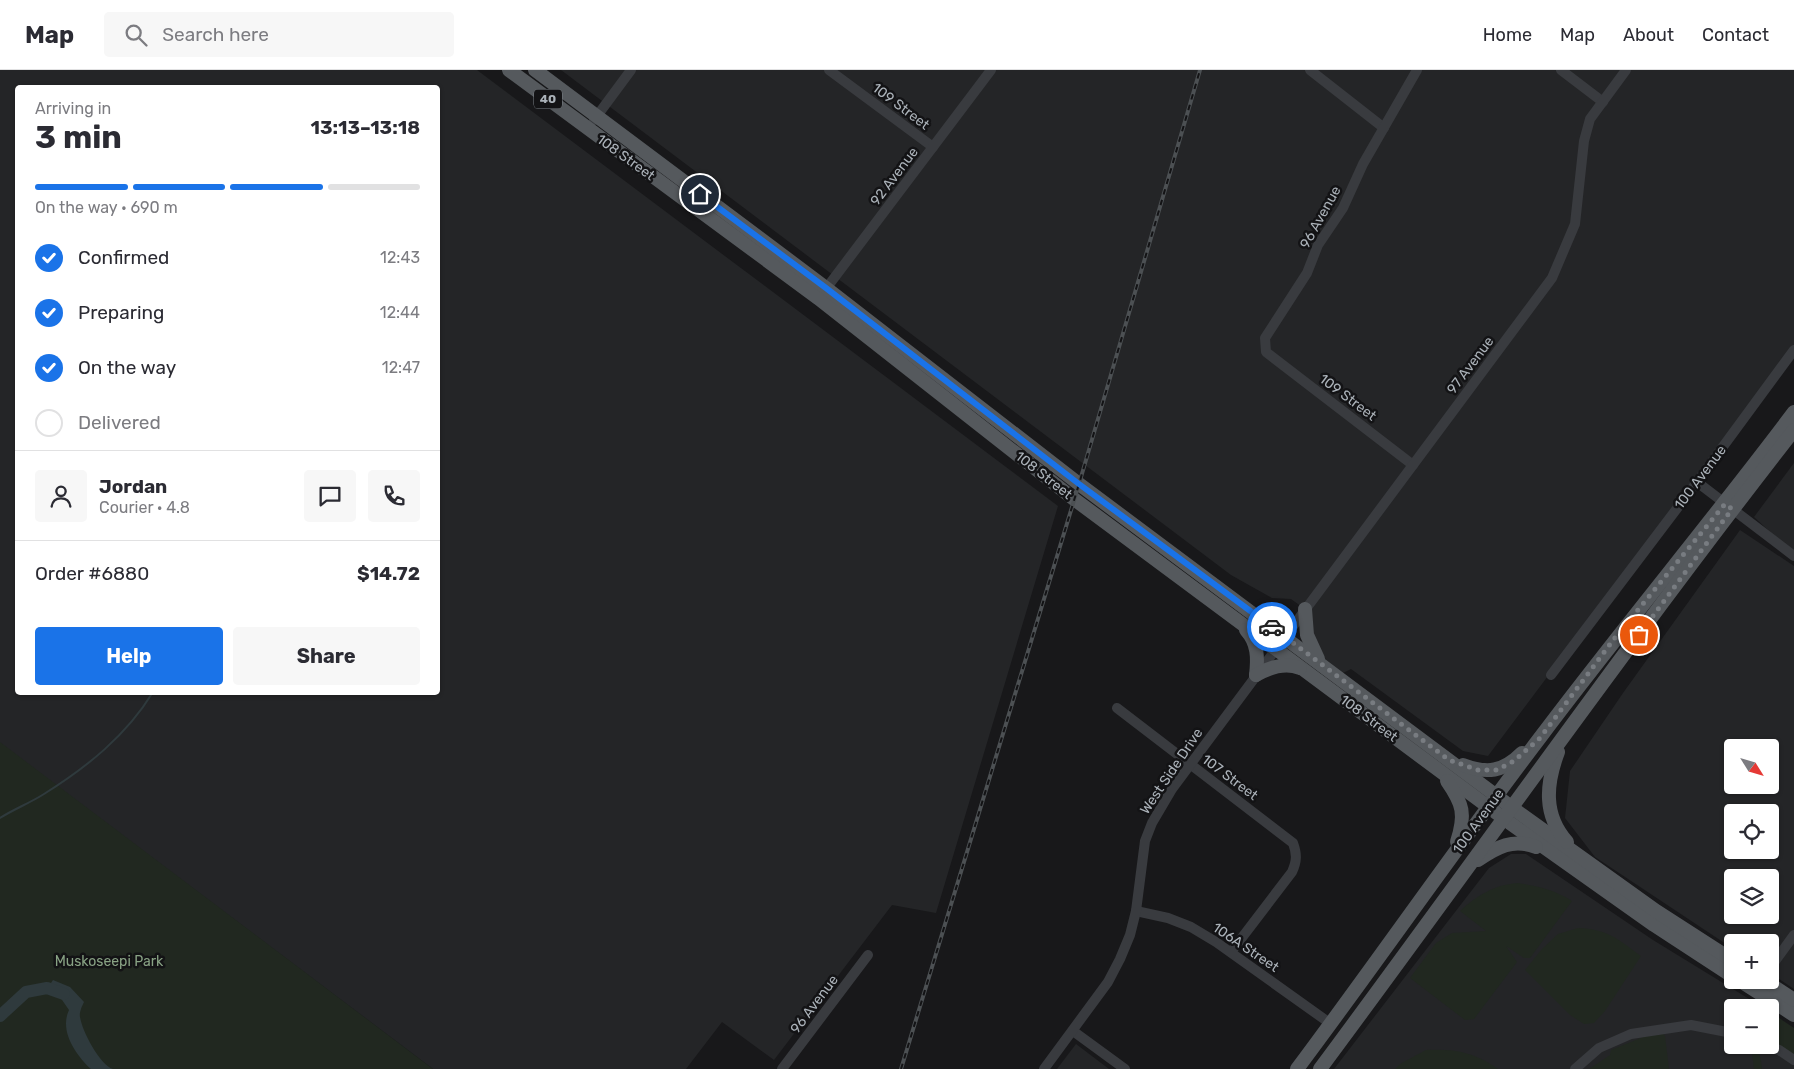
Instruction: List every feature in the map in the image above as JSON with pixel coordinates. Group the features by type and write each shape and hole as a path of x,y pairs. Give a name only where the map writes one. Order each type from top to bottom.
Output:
{"main road":[{"name":"108 Street","path":"509,70 587,129 822,293 1595,868 1656,911 1724,955"},
{"name":"108 Street","path":"535,70 822,293 1074,498 1548,851 1654,925 1724,971"},
{"name":"100 Avenue","path":"1297,1069 1453,854 1505,802 1570,727 1729,506 1794,412"},
{"name":"100 Avenue","path":"1505,802 1540,738 1614,639 1794,430"},
{"path":"1305,609 1306,635 1321,664"},
{"path":"1236,618 1250,634 1256,647 1258,657 1256,675"},
{"path":"1386,980 1392,959 1418,916 1495,812 1509,798 1562,722 1614,639"},
{"path":"1256,675 1272,667 1289,664 1304,669"},
{"path":"1570,727 1552,767 1548,803 1555,825 1562,836 1595,868"},
{"path":"1449,760 1478,770 1497,770 1514,761 1540,738"},
{"path":"1440,771 1457,796 1463,812 1463,824 1453,854"},
{"name":"100 Avenue","path":"1320,1069 1469,866 1495,812"},
{"path":"1469,866 1496,848 1511,843 1529,844 1548,851"},
{"path":"1754,989 1794,1014"},
{"path":"1778,989 1794,1000"}],"street":[{"path":"587,129 631,70"},
{"name":"109 Street","path":"829,70 933,147"},
{"name":"92 Avenue","path":"822,293 991,70"},
{"path":"1310,70 1384,128"},
{"name":"96 Avenue","path":"1266,352 1265,338 1307,273 1318,245 1343,208 1363,164 1417,70"},
{"path":"1560,70 1603,102"},
{"name":"97 Avenue","path":"1276,649 1552,278 1575,224 1584,141 1590,120 1626,70"},
{"name":"100 Avenue","path":"1551,675 1794,350"},
{"name":"109 Street","path":"1266,352 1413,465"},
{"path":"1697,482 1794,556"},
{"name":"West Side Drive","path":"1044,1069 1108,982 1120,958 1130,935 1136,911 1145,841 1152,823 1172,789 1276,649"},
{"name":"107 Street","path":"1118,708 1293,843 1297,853 1297,863 1292,872 1231,952"},
{"name":"106A Street","path":"1136,911 1168,918 1191,928 1231,952 1331,1024"},
{"path":"1779,956 1794,935"},
{"name":"96 Avenue","path":"782,1069 868,956"},
{"path":"1575,1069 1600,1048 1631,1034 1691,1024 1724,1032"},
{"path":"1073,1031 1125,1069"},
{"path":"1779,1050 1794,1060"}],"shaded area":[{"path":"0,70 477,70 1058,506 936,913 892,905 774,1060 722,1022 686,1069 433,1069 0,743"},
{"path":"561,70 1794,70 1794,347 1488,756 1463,751 1351,669 1337,676 1321,664 1305,609 1291,599 1272,598 1231,575"},
{"path":"1794,463 1794,554 1754,517"},
{"path":"1740,530 1794,566 1794,989 1779,979 1779,934 1724,934 1724,943 1595,857 1565,818 1570,771 1623,693"},
{"path":"1511,854 1526,854 1653,940 1724,984 1724,989 1733,989 1749,999 1724,999 1724,1054 1779,1054 1779,1039 1794,1030 1794,1069 1334,1069 1489,868"},
{"path":"53,980 70,987 84,1002 80,1015 84,1030 97,1054 113,1069 91,1069 75,1050 66,1026 69,1010 60,997 45,992"},
{"path":"1076,1044 1109,1069 1057,1069"}],"green space":[{"name":"Muskoseepi Park","path":"0,742 433,1069 0,1069"},
{"path":"1518,883 1546,889 1572,901 1530,958 1524,958 1506,946 1517,962 1474,1019 1465,1020 1410,978 1436,943 1452,933 1486,931 1460,911 1486,892 1501,886"},
{"path":"1578,928 1597,930 1612,936 1641,956 1605,1011 1594,1023 1584,1024 1570,1015 1525,970 1542,949 1558,934"},
{"path":"1779,1018 1794,1028 1794,1055 1779,1046"},
{"path":"1663,1033 1669,1069 1589,1069 1610,1055 1611,1050 1646,1036"},
{"path":"1426,1050 1446,1050 1472,1055 1498,1069 1395,1069 1400,1064"},
{"path":"1752,1054 1759,1054 1762,1069 1754,1069"}],"waterway":[{"path":"0,818 44,794 90,761 131,723 151,695"},
{"path":"0,1016 26,992 47,988 64,994"}],"railway":[{"path":"901,1069 1079,484 1200,70"}],"way so far":[{"path":"1272,627 1449,760 1478,770 1497,770 1514,761 1540,738 1614,639 1725,504 1732,509 1639,635"}],"route":[{"path":"700,194 826,288 1079,484 1272,627"}]}
